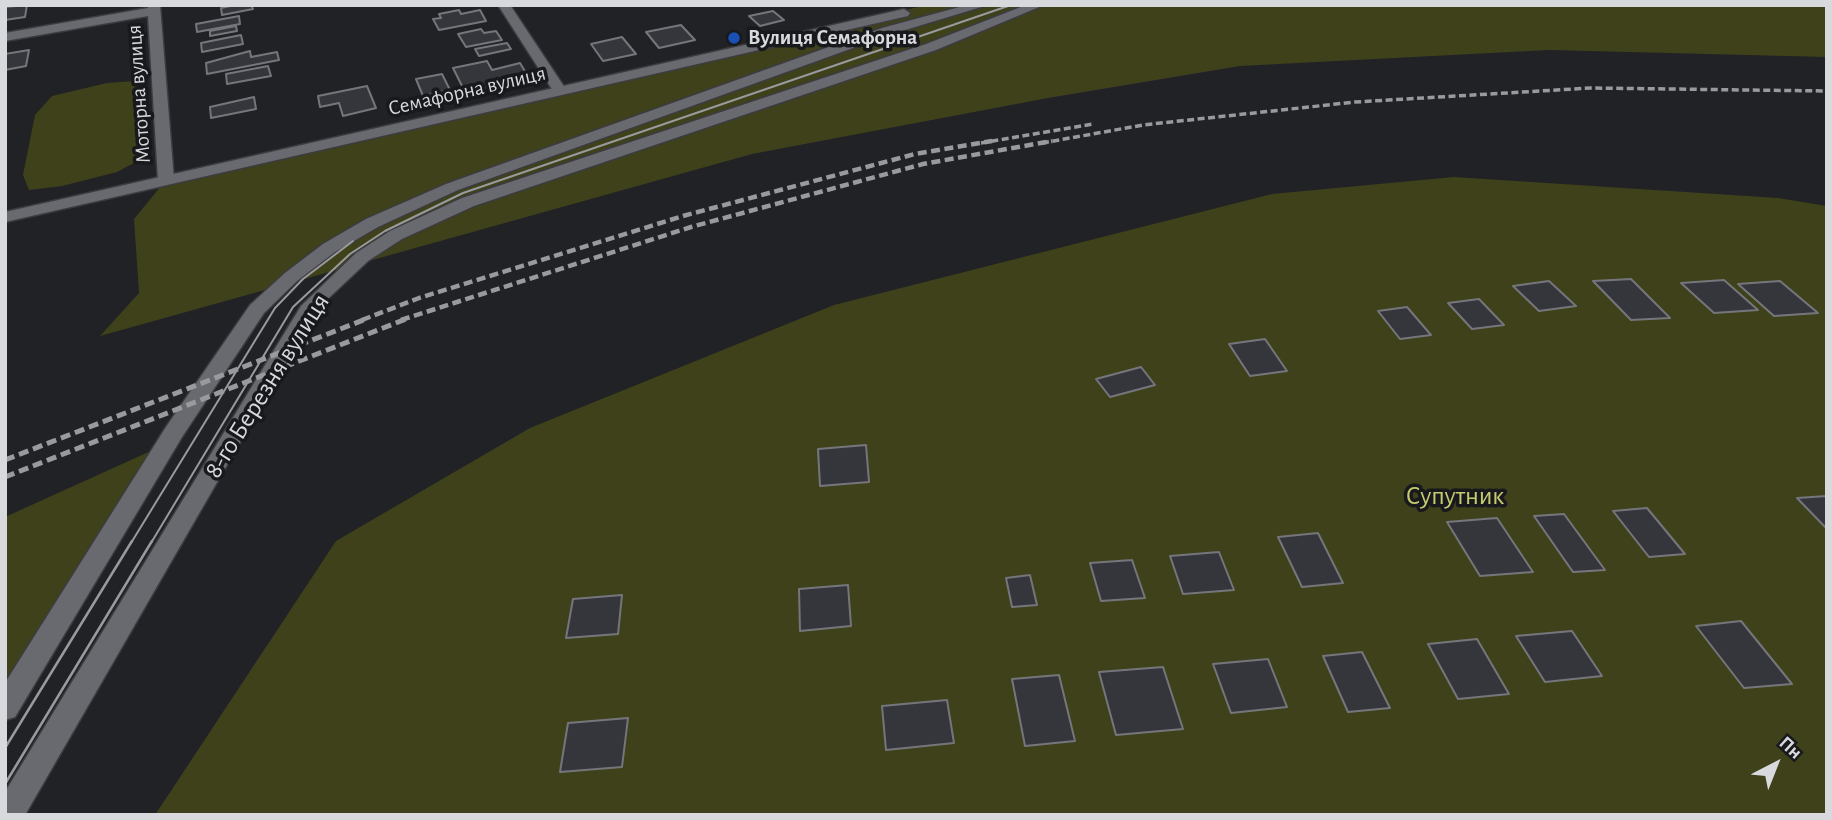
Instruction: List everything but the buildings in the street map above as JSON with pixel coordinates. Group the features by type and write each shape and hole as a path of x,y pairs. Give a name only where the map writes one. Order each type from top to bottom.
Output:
{"main road":[{"path":"505,5 560,91"},
{"path":"855,5 916,51 1038,5"},
{"name":"Семафорна вулиця","path":"5,217 937,5"},
{"path":"887,31 982,5"},
{"path":"5,37 154,8"},
{"name":"Моторна вулиця","path":"154,8 166,180"},
{"name":"8-го Березня вулиця","path":"5,708 174,432 242,331 257,309 309,262 372,223 452,187 887,31"},
{"name":"8-го Березня вулиця","path":"8,815 310,306 362,257 396,235 468,202 916,51"}],"green space":[{"path":"927,5 1827,5 1827,57 1549,50 1240,66 1048,98 752,154 100,336 139,293 134,219 166,180"},
{"path":"135,81 140,93 145,157 117,172 62,186 29,190 23,175 35,115 52,96 107,83"},
{"name":"Супутник","path":"1454,177 1778,198 1827,206 1827,815 155,815 336,541 530,428 834,305 1272,194"},
{"path":"153,450 5,682 5,517"}],"tram line":[{"path":"151,543 293,307 350,254 385,231 463,193 1011,5"},
{"path":"131,543 275,308 303,279 353,241"},
{"path":"5,748 132,541"},
{"path":"5,784 152,541"}],"railway":[{"path":"1042,143 1143,125 1355,102 1591,88 1827,91"},
{"path":"981,143 1093,124"},
{"path":"362,320 419,298 683,216 915,154 992,141"},
{"path":"401,320 691,227 923,164 1052,141"},
{"path":"5,460 366,319"},
{"path":"5,477 406,319"}],"place":[{"name":"Вулиця Семафорна","path":"734,38"}]}
